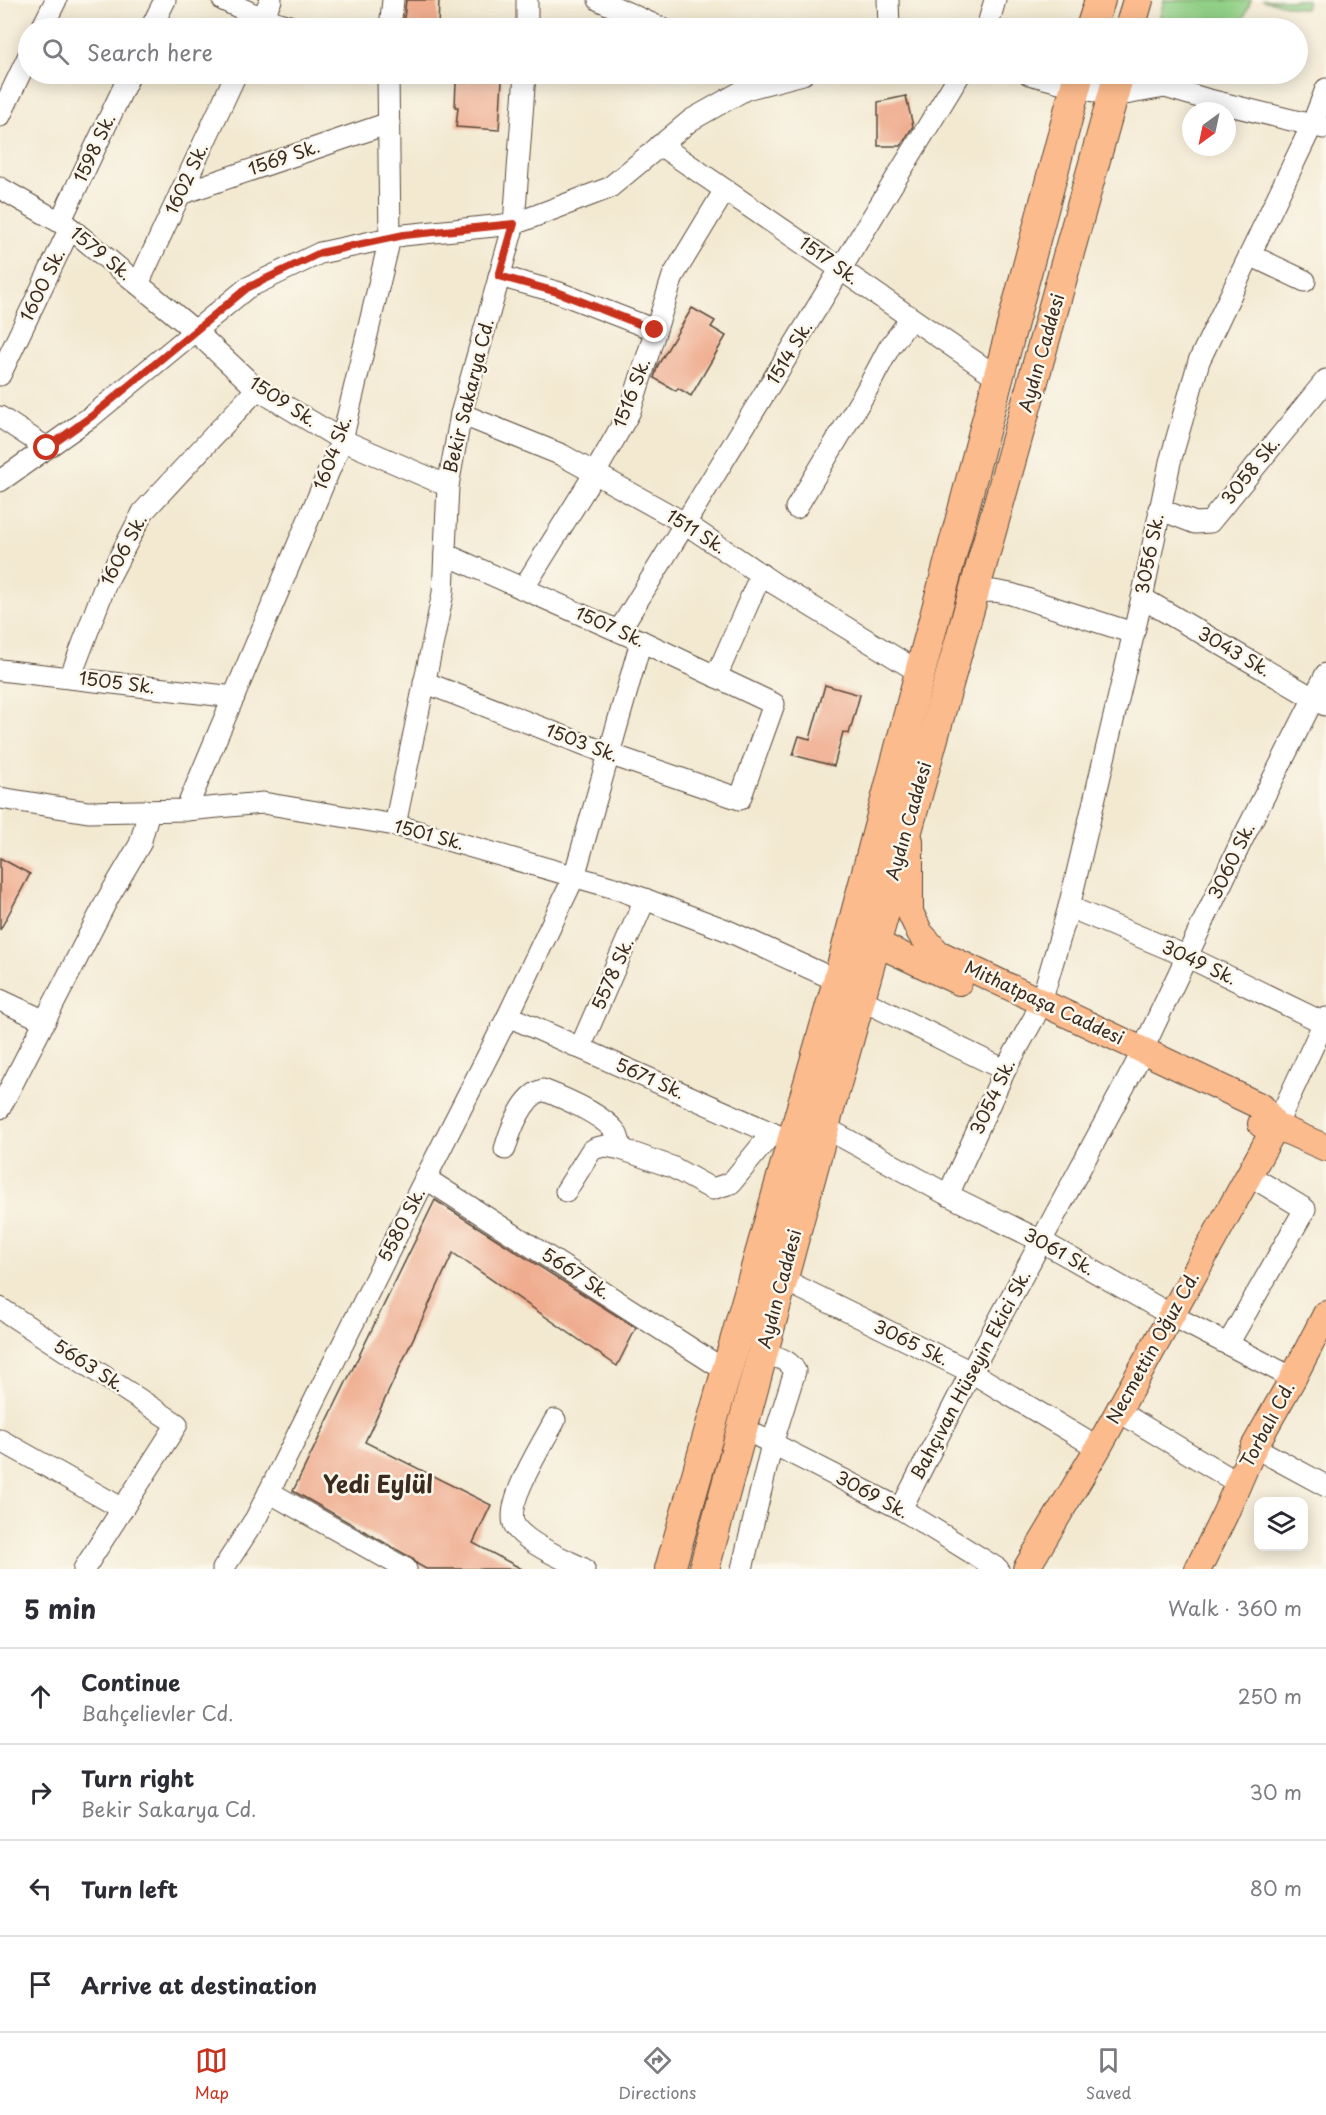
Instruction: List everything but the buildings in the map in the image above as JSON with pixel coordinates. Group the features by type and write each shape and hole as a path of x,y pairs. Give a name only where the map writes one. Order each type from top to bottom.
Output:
{"highway":[{"path":"1094,18 1100,0"},
{"path":"1133,18 1138,0"},
{"name":"Aydın Caddesi","path":"704,1569 824,1128 849,990 863,937 919,672 1076,84"},
{"name":"Aydın Caddesi","path":"863,937 911,815 1117,85"},
{"name":"Aydın Caddesi","path":"670,1569 726,1371 782,1138 849,990"}],"main road":[{"name":"Mithatpaşa Caddesi","path":"911,815 910,912 920,933 938,953 1037,1010"},
{"name":"Mithatpaşa Caddesi","path":"863,937 1037,1010 1138,1058 1262,1107 1276,1126 1326,1148"},
{"name":"Necmettin Oğuz Cd.","path":"1026,1569 1098,1448 1276,1126"},
{"name":"Torbalı Cd.","path":"1198,1569 1254,1447 1325,1317"}],"street":[{"path":"47,18 56,0"},
{"path":"156,18 165,0"},
{"path":"223,0 264,15"},
{"path":"391,18 393,0"},
{"path":"526,18 527,0"},
{"path":"599,0 639,18"},
{"path":"888,0 889,18"},
{"path":"990,18 995,0"},
{"path":"0,116 18,78"},
{"name":"1598 Sk.","path":"65,225 126,84"},
{"name":"1602 Sk.","path":"138,284 231,84"},
{"name":"1604 Sk.","path":"186,810 342,440 390,238 388,84"},
{"name":"Bekir Sakarya Cd.","path":"395,825 443,593 447,486 461,414 514,224 524,84"},
{"path":"0,481 92,416 247,288 320,253 390,238 514,224 609,188 691,120 752,84"},
{"name":"1514 Sk.","path":"619,631 954,84"},
{"path":"1171,84 1209,100 1319,127"},
{"name":"3056 Sk.","path":"1037,1010 1069,907 1142,598 1170,462 1199,361 1250,255 1319,127 1326,89"},
{"name":"1569 Sk.","path":"180,194 389,123"},
{"name":"1517 Sk.","path":"660,145 997,377"},
{"name":"1579 Sk.","path":"0,188 65,225 195,332"},
{"name":"1516 Sk.","path":"523,589 595,473 630,411 673,276 725,190"},
{"name":"1600 Sk.","path":"0,375 65,225"},
{"path":"1250,255 1305,281"},
{"path":"499,276 557,292 655,330"},
{"path":"796,508 865,393 889,348 911,318"},
{"name":"1509 Sk.","path":"195,332 257,389 342,440 447,486"},
{"name":"3058 Sk.","path":"1159,509 1195,523 1210,522 1326,380"},
{"name":"1606 Sk.","path":"70,678 105,583 142,512 257,389"},
{"name":"1511 Sk.","path":"461,414 562,454 686,524 761,574 919,672"},
{"path":"0,417 47,448"},
{"name":"1507 Sk.","path":"445,554 641,641 774,704 740,799"},
{"path":"716,677 761,574"},
{"path":"974,592 994,591 1011,594 1133,633"},
{"name":"3043 Sk.","path":"1142,598 1320,702"},
{"name":"5580 Sk.","path":"223,1569 256,1518 508,1016 574,877 641,641"},
{"name":"1505 Sk.","path":"0,670 234,697"},
{"name":"3060 Sk.","path":"1138,1058 1242,840 1320,702 1326,674"},
{"name":"1503 Sk.","path":"424,682 609,754 740,799"},
{"name":"1501 Sk.","path":"0,798 88,812 186,810 263,803 395,825 645,899 726,930 1005,1070"},
{"path":"0,1108 108,898 140,844 149,811"},
{"name":"5578 Sk.","path":"580,1048 645,899"},
{"name":"3049 Sk.","path":"1069,907 1186,956 1325,1022"},
{"path":"0,1000 45,1021"},
{"name":"3054 Sk.","path":"948,1195 1005,1070 1037,1010"},
{"name":"5671 Sk.","path":"508,1016 782,1138"},
{"path":"1276,1126 1325,1022"},
{"name":"Bahçıvan Hüseyin Ekici Sk.","path":"901,1509 1138,1058"},
{"path":"504,1149 511,1130 525,1105 537,1092 543,1090 588,1111 607,1124 618,1136 621,1149"},
{"name":"3061 Sk.","path":"824,1128 948,1195 1041,1241 1171,1315 1293,1378"},
{"path":"566,1191 591,1151 596,1148 605,1146 621,1149 672,1167 712,1189 731,1184 782,1138"},
{"path":"1228,1344 1305,1209 1249,1175"},
{"name":"5667 Sk.","path":"425,1178 726,1371"},
{"name":"3065 Sk.","path":"782,1279 971,1372 1098,1448"},
{"name":"5663 Sk.","path":"0,1308 177,1424 123,1509"},
{"path":"742,1569 772,1444 795,1371 789,1363 774,1356 762,1354"},
{"path":"1118,1411 1239,1483"},
{"path":"555,1420 519,1488 512,1520 515,1528 530,1540 584,1569"},
{"name":"3069 Sk.","path":"742,1428 901,1509 998,1569"},
{"path":"0,1440 123,1509 84,1569"},
{"path":"1254,1447 1326,1486"},
{"path":"269,1491 406,1569"}],"green space":[{"path":"1164,0 1251,0 1244,18 1160,18"},
{"path":"1262,0 1307,0 1305,9"}],"district":[{"name":"Yedi Eylül","path":"378,1485"}],"route":[{"path":"47,448 92,416 247,288 320,253 404,235 514,224 499,276 557,292 655,330"}]}
